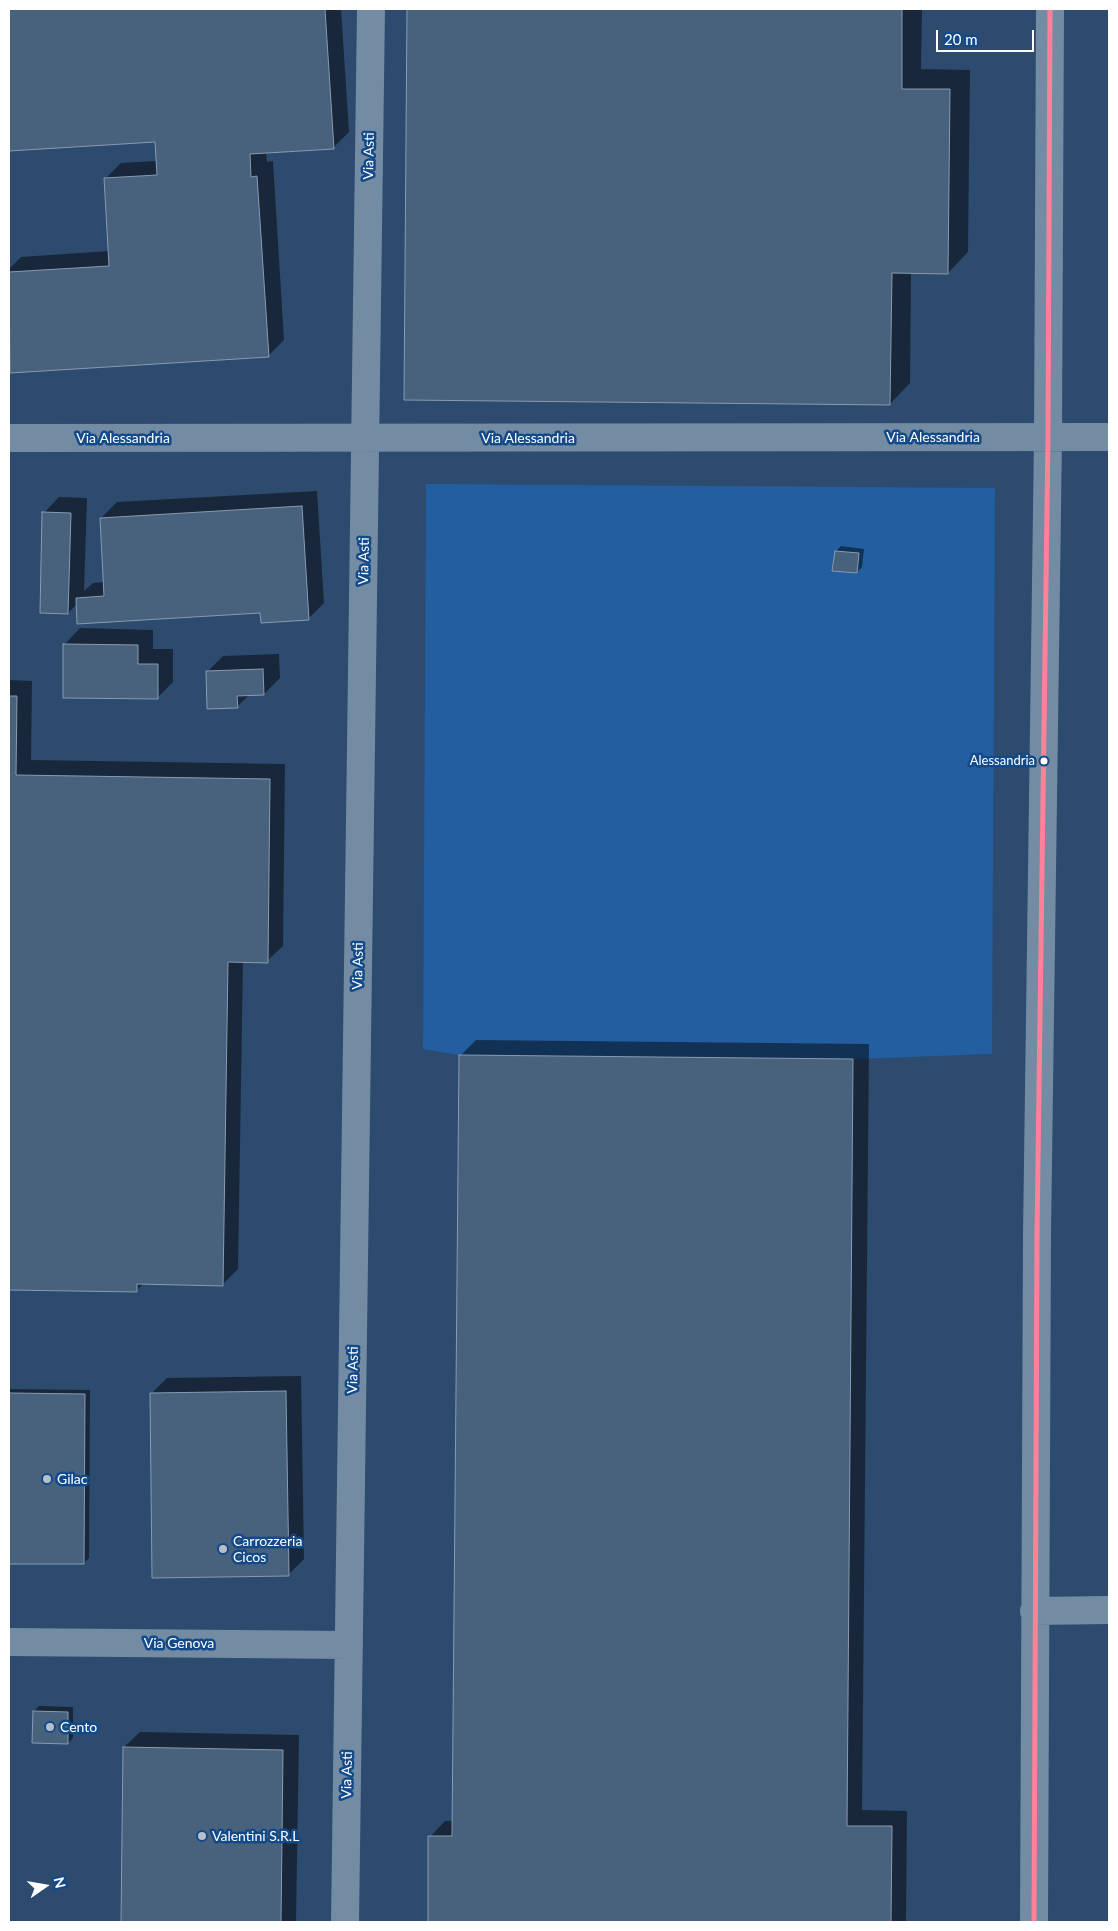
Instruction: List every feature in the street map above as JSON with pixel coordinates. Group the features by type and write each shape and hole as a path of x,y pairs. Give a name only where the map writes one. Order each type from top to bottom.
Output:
{"street":[{"name":"Via Asti","path":"345,1922 371,9"},
{"path":"1034,1922 1036,1234 1048,437 1050,9"},
{"name":"Via Alessandria","path":"9,438 1109,437"},
{"path":"1034,1610 1109,1610"},
{"name":"Via Genova","path":"9,1642 349,1645"}],"shaded area":[{"path":"426,484 995,488 992,1054 853,1059 459,1055 423,1049"}],"building":[{"path":"9,9 325,9 334,149 250,154 251,177 257,176 269,357 10,373 9,272 109,266 104,178 157,175 155,142 9,151"},
{"path":"407,9 902,9 902,89 950,89 948,274 892,273 890,405 404,400"},
{"path":"302,506 309,620 261,623 260,613 77,624 76,598 104,596 100,518"},
{"path":"42,512 71,513 68,614 40,613"},
{"path":"835,551 859,553 857,573 832,571"},
{"path":"63,644 138,645 138,664 158,664 158,699 63,698"},
{"path":"263,669 264,695 237,696 238,708 207,709 206,671"},
{"path":"9,696 17,696 16,775 270,779 268,963 228,962 223,1286 137,1284 137,1292 9,1290"},
{"path":"459,1055 853,1059 847,1826 892,1826 891,1922 428,1922 428,1836 452,1836"},
{"path":"286,1391 289,1576 152,1578 150,1393"},
{"name":"Gilac","path":"9,1393 85,1394 84,1564 9,1564"},
{"name":"Cento","path":"33,1711 68,1712 68,1744 32,1743"},
{"name":"Valentini S.R.L","path":"123,1747 283,1750 281,1922 121,1922"}],"transit line":[{"path":"1034,1922 1037,1234 1048,437 1050,9"}],"place":[{"name":"Alessandria","path":"1044,761"},
{"name":"Gilac","path":"47,1479"},
{"name":"Carrozzeria Cicos","path":"223,1549"},
{"name":"Cento","path":"50,1727"},
{"name":"Valentini S.R.L","path":"202,1836"}]}
